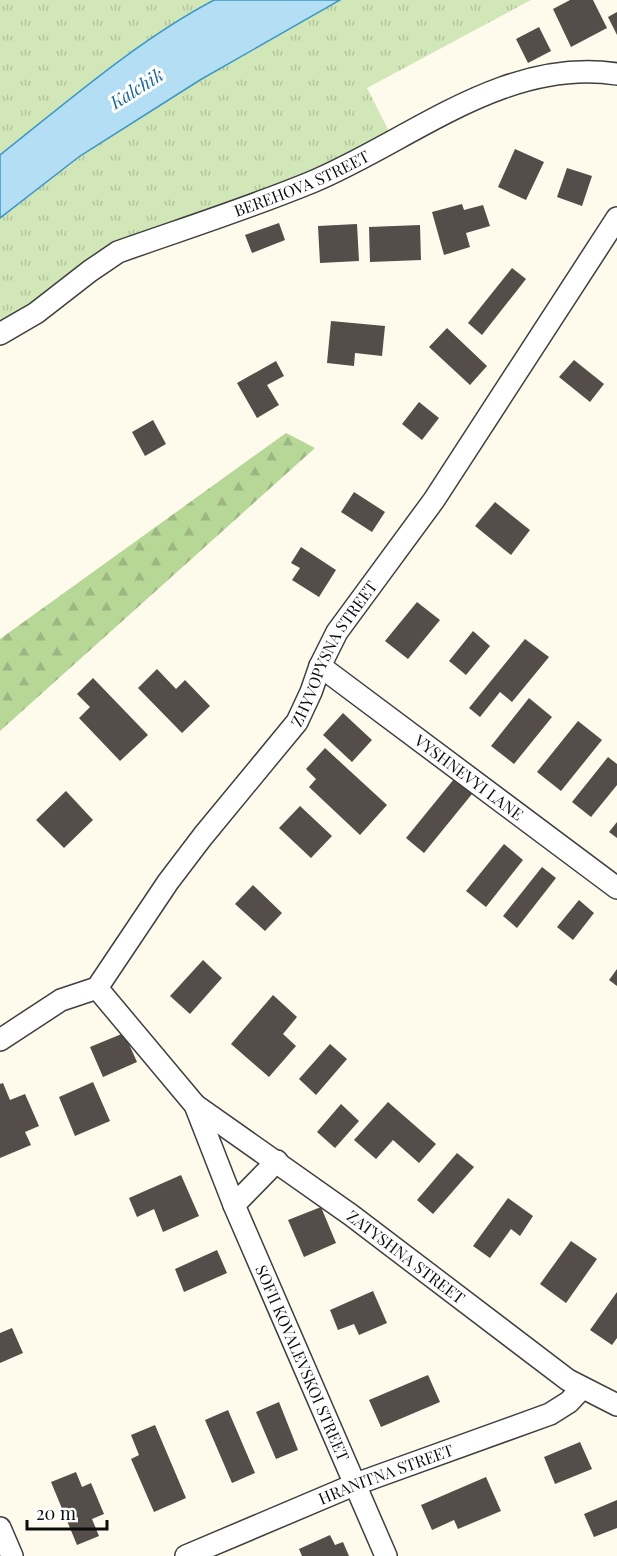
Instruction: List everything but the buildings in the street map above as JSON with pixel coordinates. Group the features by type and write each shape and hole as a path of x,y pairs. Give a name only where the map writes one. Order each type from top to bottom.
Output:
{"street":[{"name":"BEREHOVA STREET","path":"0,334 36,314 118,252 313,182 467,102 528,80 561,72 600,71 617,74"},
{"name":"ZHYVOPYSNA STREET","path":"97,988 175,873 297,722 320,666 338,632 434,500 617,218"},
{"name":"VYSHNEVYI LANE","path":"320,666 617,888"},
{"path":"0,1040 60,1000 97,988"},
{"name":"SOFII KOVALEVSKOI STREET","path":"97,988 195,1104 234,1204 386,1556"},
{"name":"ZATYSHNA STREET","path":"195,1104 277,1161 568,1380 617,1405"},
{"path":"234,1204 277,1161"},
{"name":"HRANITNA STREET","path":"186,1556 356,1484 550,1413 569,1402 582,1388"},
{"path":"0,1528 12,1556"}],"green space":[{"path":"0,0 214,0 131,53 0,155"},
{"path":"340,0 531,0 367,88 394,141 118,252 0,334 0,218 80,156 200,80"},
{"path":"286,433 315,448 0,731 0,639"}],"water":[{"name":"Kalchik","path":"214,0 340,0 200,80 80,156 0,218 0,155 131,53"}]}
